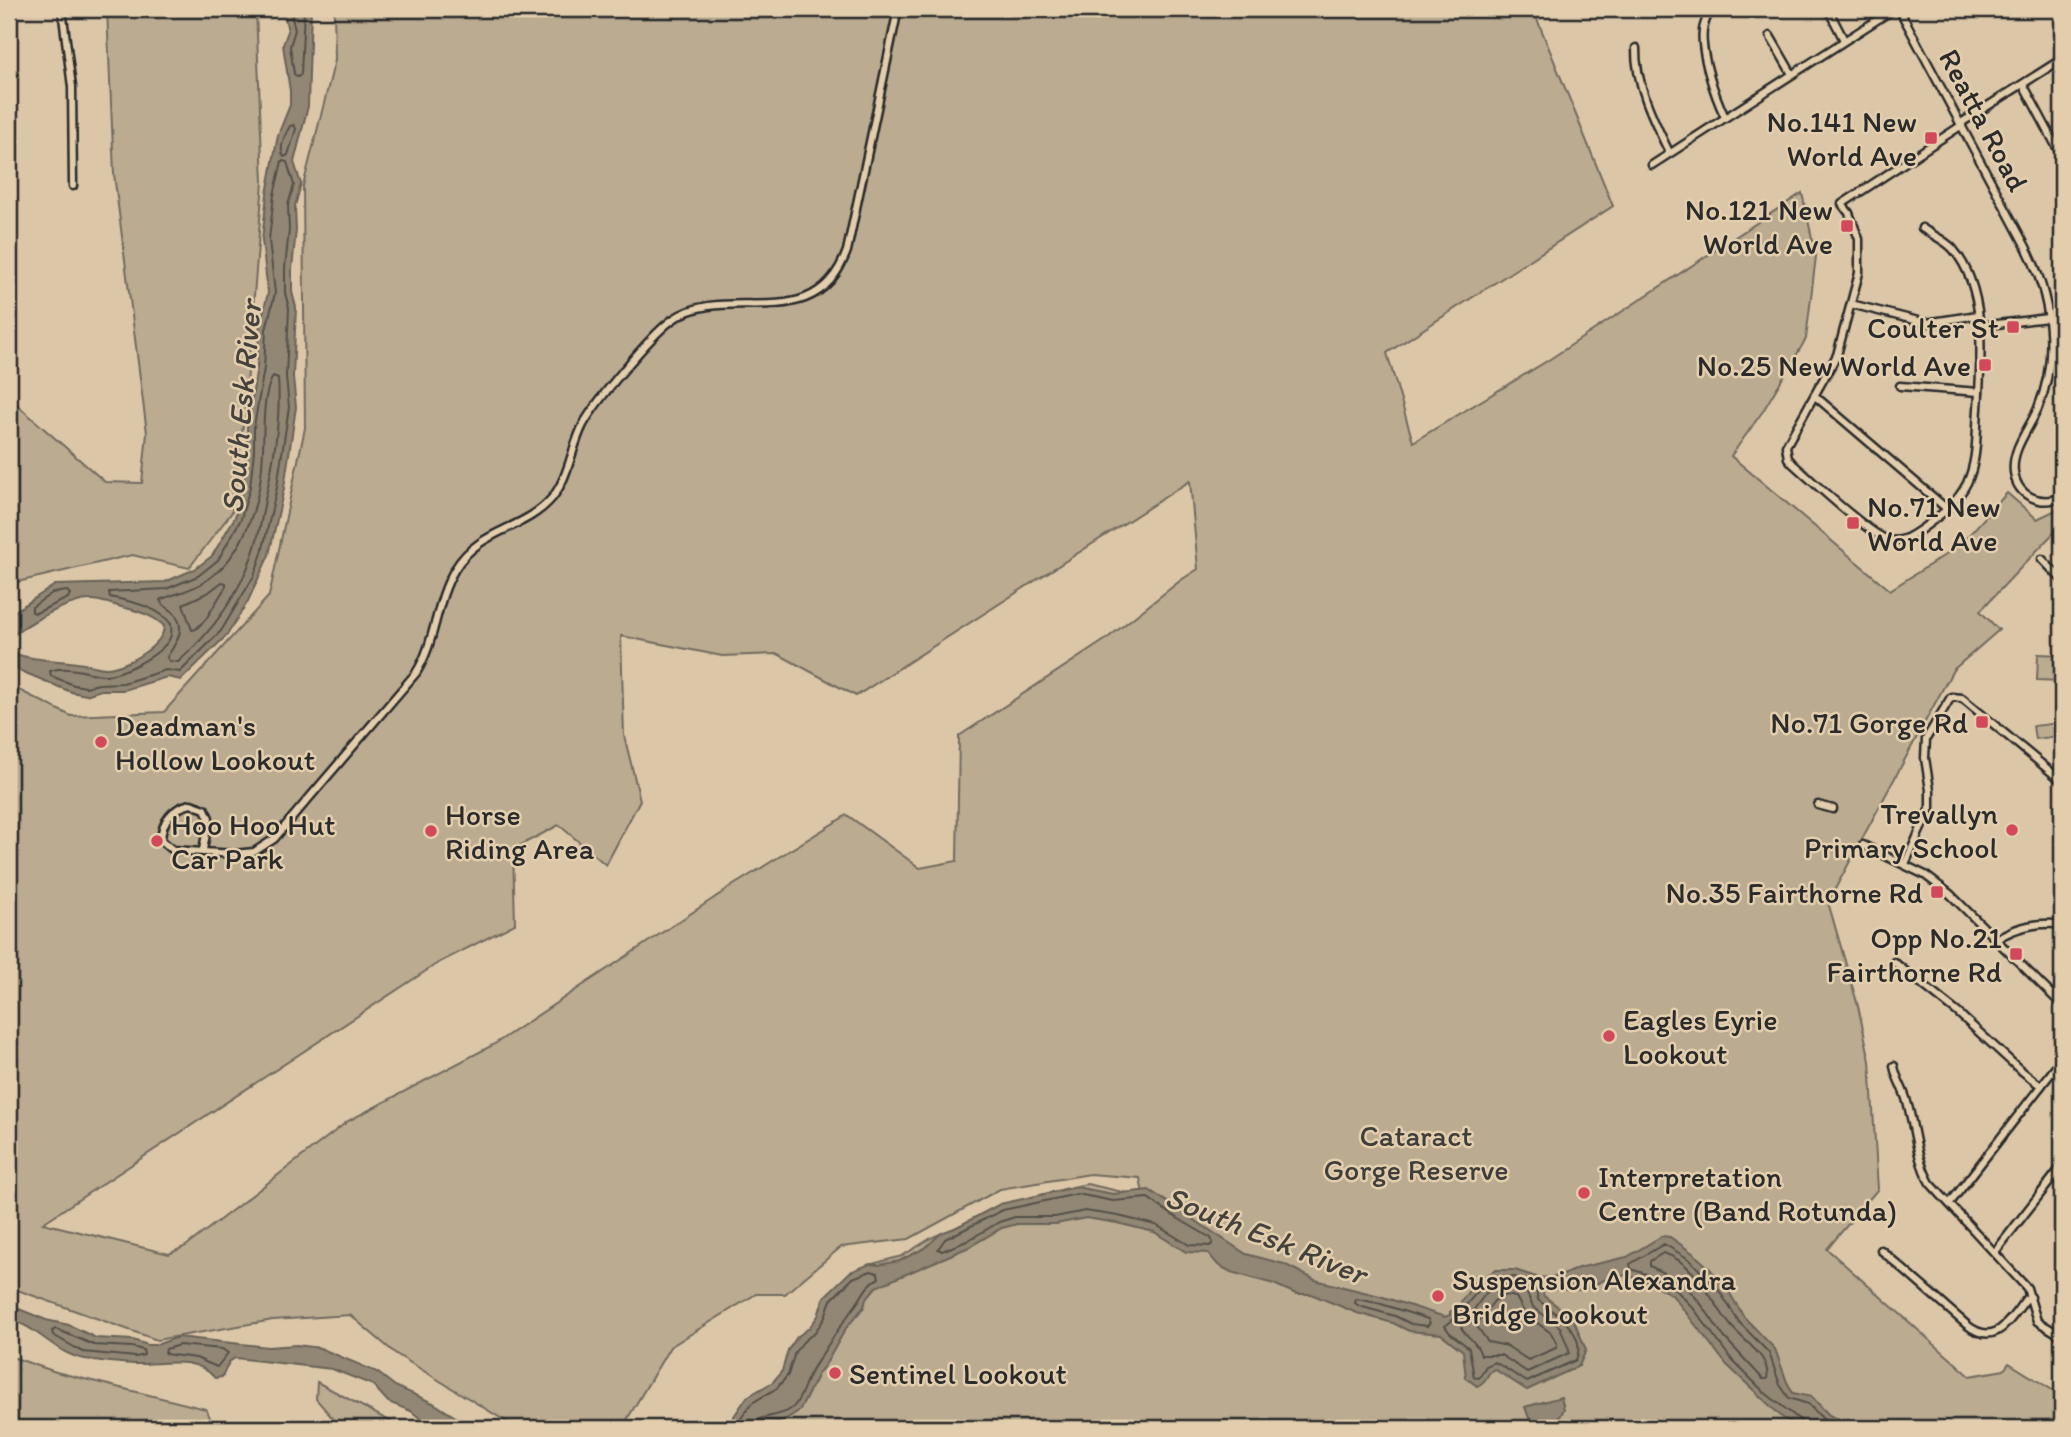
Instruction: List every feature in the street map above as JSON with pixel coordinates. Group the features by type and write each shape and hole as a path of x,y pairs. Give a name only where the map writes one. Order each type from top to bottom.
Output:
{"street":[{"path":"62,9 72,87 73,186"},
{"path":"203,850 209,818 205,809 198,805 187,805 170,815 163,829 161,843 173,850 234,854 254,852 268,845 416,673 426,654 445,587 463,558 483,540 530,516 551,499 565,475 588,417 663,327 677,316 695,309 784,303 806,297 831,281 847,251 898,9"},
{"path":"1710,9 1703,32 1703,44 1725,117"},
{"path":"1652,165 1844,40 1897,9"},
{"name":"Reatta Road","path":"1897,9 2034,262 2043,286 2049,318 2050,353 2045,386 2038,409 2017,451 2014,472 2020,488 2032,498 2049,501 2062,496"},
{"path":"1829,11 1844,40"},
{"path":"1770,36 1792,74"},
{"path":"1636,48 1636,58 1649,108 1669,152"},
{"path":"1922,228 1946,243 1957,256 1971,284 1982,350 1972,471 1962,491 1947,509 1902,540 1882,538 1868,528 1788,458 1786,446 1837,355 1859,273 1860,249 1854,223 1842,204 2062,59"},
{"path":"2023,84 2062,157"},
{"path":"1851,304 1926,323 1978,316"},
{"path":"1979,326 2049,318"},
{"path":"1900,386 1979,391"},
{"path":"1815,396 1947,509"},
{"path":"2042,559 2062,580"},
{"path":"1905,864 1930,808 1930,790 1924,758 1926,739 1951,697 1962,698 2062,781"},
{"path":"1818,805 1833,809"},
{"path":"1863,845 1925,875 1950,894 2062,1005"},
{"path":"1997,939 2013,930 2062,925"},
{"path":"1894,962 1957,1012 2041,1086"},
{"path":"1950,1203 2062,1059"},
{"path":"1894,1066 1895,1076 1908,1104 1926,1176 2028,1288 2038,1321 2061,1336"},
{"path":"1995,1252 2062,1166"},
{"path":"1881,1250 1967,1325 1982,1334 1996,1333 2002,1329 2026,1299 2031,1297"},
{"path":"2061,1336 2062,1316"}],"green space":[{"path":"107,9 256,9 263,182 245,410 232,512 189,568 132,555 9,584 9,398 105,482 142,483 147,433 114,174"},
{"name":"Cataract Gorge Reserve","path":"334,9 1533,9 1613,206 1387,353 1413,442 1547,361 1802,193 1816,256 1806,339 1763,411 1731,456 1890,590 1959,546 2007,493 2037,519 2062,507 2062,524 1980,611 1999,630 1953,670 1828,902 1858,1006 1870,1061 1878,1189 1827,1249 1970,1376 2004,1370 2009,1363 2062,1396 2062,1428 753,1428 868,1265 902,1256 933,1237 1025,1199 1087,1184 1143,1194 1140,1178 1090,1174 1000,1189 909,1239 841,1247 785,1294 756,1294 670,1347 622,1428 517,1428 396,1354 350,1315 273,1320 157,1340 9,1287 9,685 71,716 164,712 269,596 305,428 303,186 335,60","holes":["1190,481 1198,569 1105,640 959,736 957,861 920,868 847,815 732,886 493,1045 348,1121 186,1246 169,1254 43,1223 438,963 515,924 513,849 559,825 606,865 640,800 624,735 621,636 722,656 778,654 856,696"]},
{"path":"2038,654 2062,655 2062,681 2037,680"},
{"path":"2059,723 2061,736 2035,739 2033,726"},
{"path":"9,1356 56,1372 206,1409 215,1428 9,1428"},
{"path":"317,1382 400,1428 341,1428 316,1399"}],"water":[{"path":"283,9 311,9 308,106 294,162 301,184 295,206 296,230 292,269 292,292 296,307 293,377 296,407 284,488 269,555 248,601 227,635 181,680 167,677 124,690 101,690 86,695 71,692 9,666 9,652 38,659 103,668 114,667 142,655 157,641 164,626 136,611 93,600 73,603 48,614 9,639 9,615 55,585 165,582 195,569 212,556 235,517 243,486 259,329 268,293 262,240 267,194 278,135 290,105 283,45 288,31"},
{"path":"1076,1187 1113,1194 1149,1190 1246,1254 1284,1264 1315,1280 1380,1296 1445,1317 1459,1305 1475,1282 1496,1270 1515,1270 1539,1278 1561,1276 1578,1268 1627,1257 1662,1236 1670,1237 1709,1268 1726,1287 1744,1317 1775,1349 1793,1393 1812,1397 1828,1414 1852,1428 1801,1428 1783,1418 1727,1365 1672,1295 1649,1282 1626,1275 1604,1280 1583,1290 1541,1289 1544,1296 1573,1318 1586,1350 1579,1366 1527,1390 1494,1369 1477,1386 1466,1378 1463,1351 1441,1334 1409,1331 1311,1294 1296,1294 1274,1284 1231,1272 1218,1265 1208,1253 1186,1252 1154,1232 1086,1218 1056,1224 1017,1224 1002,1228 969,1247 876,1287 866,1299 864,1307 846,1328 800,1410 786,1419 758,1428 726,1428 747,1397 773,1382 782,1371 788,1350 818,1316 824,1297 850,1272 870,1264 899,1261 925,1248 941,1233 1000,1204"},
{"path":"9,1305 46,1320 69,1325 96,1338 133,1340 148,1345 178,1337 268,1347 297,1345 320,1348 377,1372 395,1386 433,1403 473,1428 432,1428 411,1411 388,1402 373,1385 332,1369 235,1358 229,1362 222,1377 215,1378 199,1366 189,1363 126,1364 85,1359 65,1352 29,1328 9,1320"},
{"path":"1561,1397 1564,1409 1560,1417 1536,1423 1529,1418 1525,1407"}],"place":[{"name":"No.141 New World Ave","path":"1931,138"},
{"name":"No.121 New World Ave","path":"1847,226"},
{"name":"Coulter St","path":"2013,327"},
{"name":"No.25 New World Ave","path":"1985,365"},
{"name":"No.71 New World Ave","path":"1853,523"},
{"name":"No.71 Gorge Rd","path":"1982,722"},
{"name":"Deadman's Hollow Lookout","path":"101,742"},
{"name":"Trevallyn Primary School","path":"2012,830"},
{"name":"Horse Riding Area","path":"431,831"},
{"name":"Hoo Hoo Hut Car Park","path":"157,841"},
{"name":"No.35 Fairthorne Rd","path":"1937,892"},
{"name":"Opp No.21 Fairthorne Rd","path":"2016,954"},
{"name":"Eagles Eyrie Lookout","path":"1609,1036"},
{"name":"Interpretation Centre (Band Rotunda)","path":"1584,1193"},
{"name":"Suspension Alexandra Bridge Lookout","path":"1438,1296"},
{"name":"Sentinel Lookout","path":"835,1373"}],"water label":[{"name":"South Esk River","path":"241,407"},
{"name":"South Esk River","path":"1266,1235"}]}
